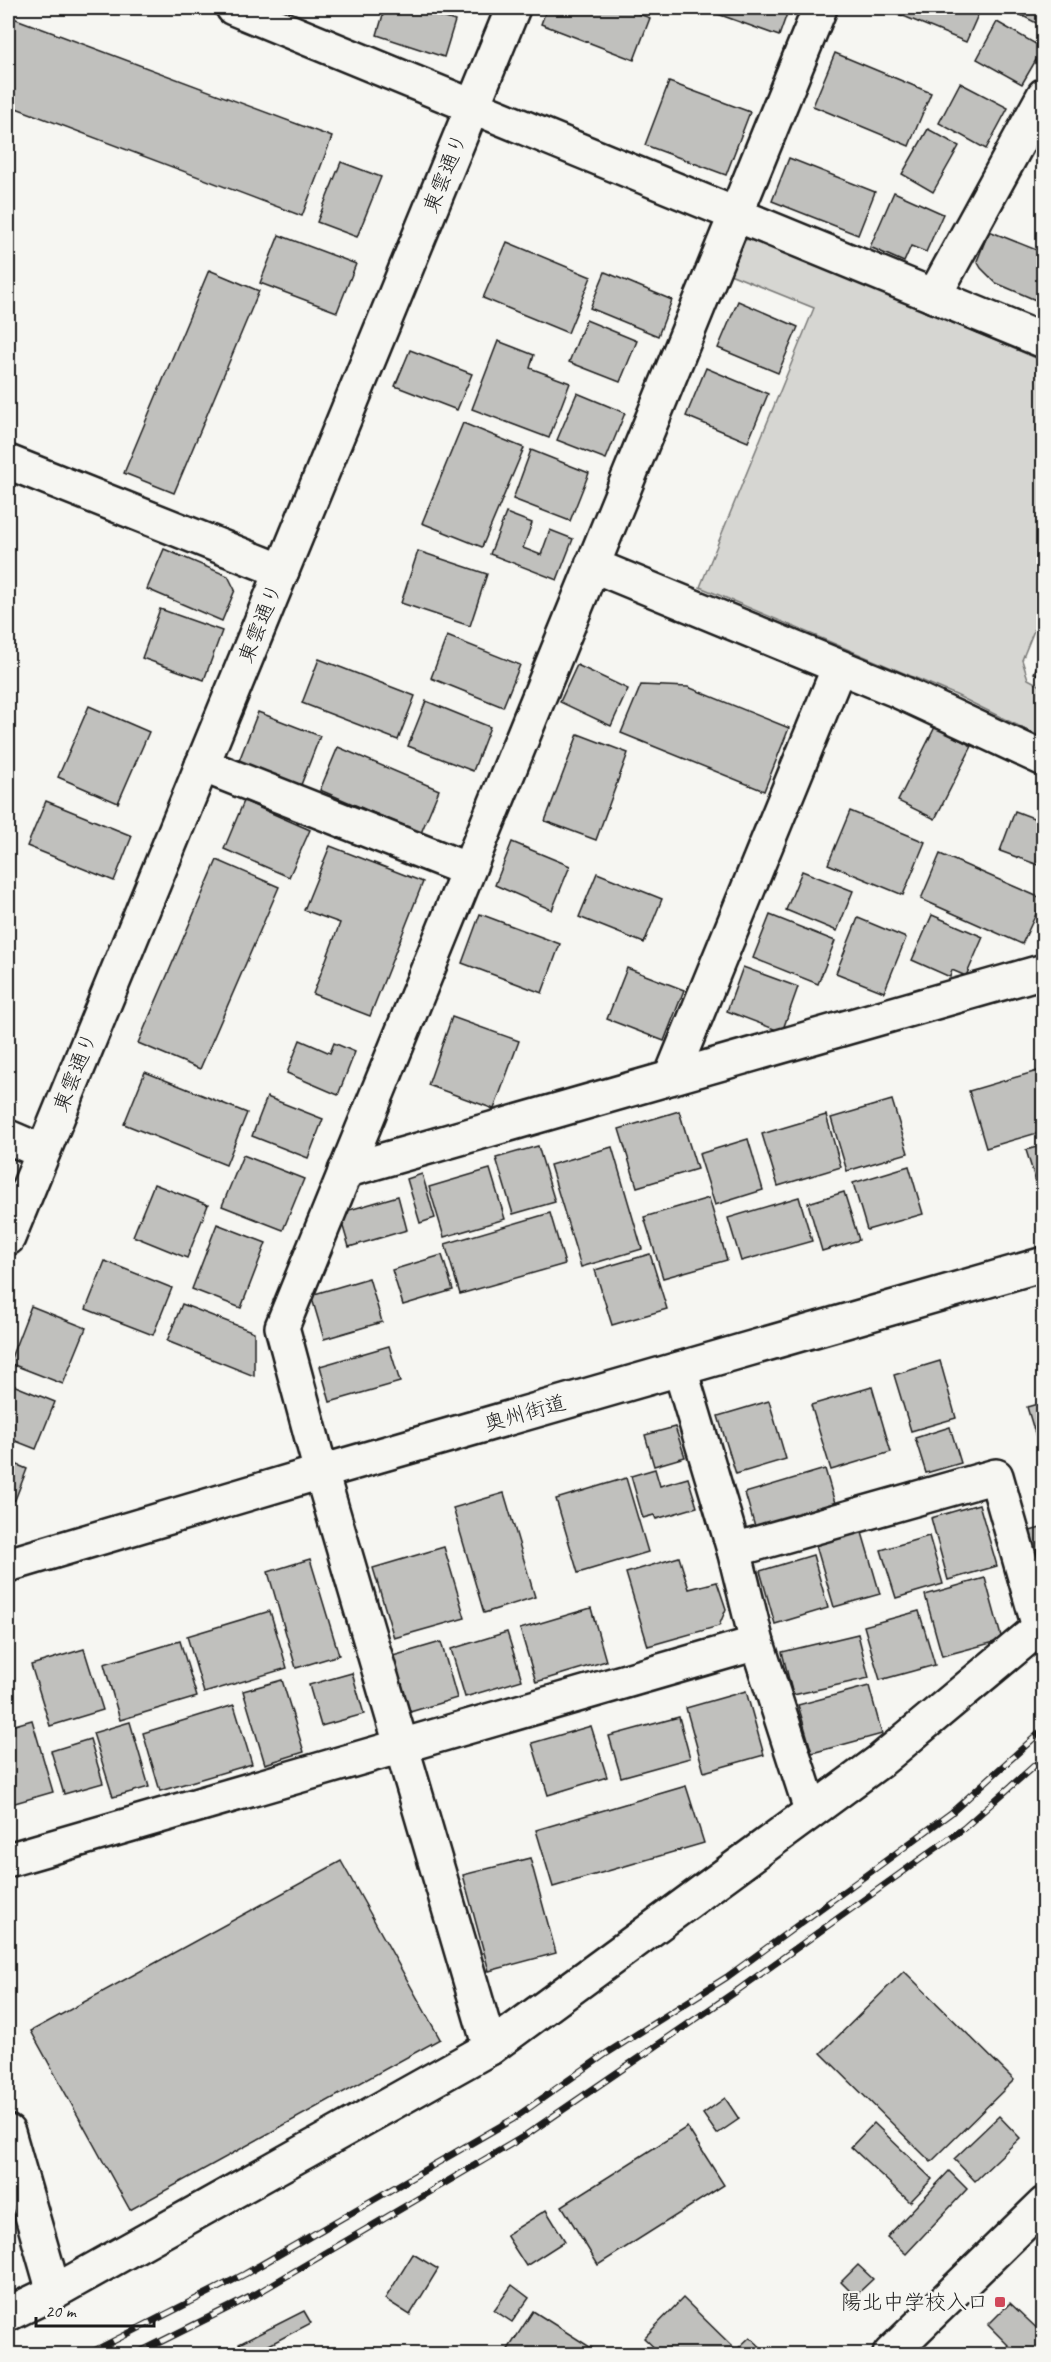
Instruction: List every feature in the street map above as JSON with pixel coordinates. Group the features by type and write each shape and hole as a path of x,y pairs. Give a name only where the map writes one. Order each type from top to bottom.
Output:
{"street":[{"path":"233,8 1044,341"},
{"name":"東雲通り","path":"8,1238 513,8"},
{"path":"490,2048 321,1472 282,1326 466,869 820,8"},
{"path":"934,296 1044,95"},
{"path":"11,472 282,571"},
{"path":"592,565 896,690 1044,759"},
{"path":"671,1077 840,667"},
{"path":"202,765 466,869"},
{"path":"345,1171 1044,971"},
{"path":"8,1137 43,1152"},
{"name":"奥州街道","path":"8,1565 321,1472 1044,1264"},
{"path":"680,1369 734,1550 757,1643 811,1810"},
{"path":"8,2314 54,2292 490,2048 880,1761 1042,1626 996,1476 734,1550"},
{"path":"8,1860 757,1643"},
{"path":"8,2132 54,2292"},
{"path":"890,2355 1044,2204"}],"shaded area":[{"path":"757,239 1043,361 1043,608 1022,660 1028,679 1043,687 1043,738 956,695 700,587 814,308 725,272 742,240"}],"building":[{"path":"385,8 441,8 439,16 455,21 444,57 377,35"},
{"path":"547,8 623,8 650,18 634,60 541,24"},
{"path":"701,8 789,8 779,36"},
{"path":"884,8 981,8 966,42"},
{"path":"1044,8 1044,27 1009,9"},
{"path":"8,16 332,137 302,216 8,105"},
{"path":"997,22 1043,48 1022,84 977,59"},
{"path":"835,53 931,93 909,146 813,106"},
{"path":"669,82 750,112 726,175 645,145"},
{"path":"960,83 1008,108 986,149 939,123"},
{"path":"928,129 959,146 933,192 902,174"},
{"path":"789,158 875,192 858,235 772,201"},
{"path":"341,162 381,177 357,237 317,222"},
{"path":"894,192 943,214 926,252 911,246 904,262 870,247"},
{"path":"989,231 1044,253 1044,312 1035,309 1038,301 996,283 981,268 977,261"},
{"path":"279,235 356,264 337,312 260,283"},
{"path":"507,242 591,277 568,333 483,298"},
{"path":"209,270 259,291 174,493 124,473"},
{"path":"605,272 672,300 658,336 590,308"},
{"path":"738,301 798,327 778,373 718,348"},
{"path":"586,320 637,341 620,382 569,362"},
{"path":"498,341 534,355 530,368 570,383 549,438 472,409"},
{"path":"410,350 472,374 457,410 395,386"},
{"path":"706,368 768,394 748,442 686,416"},
{"path":"577,393 625,413 606,459 557,440"},
{"path":"463,423 524,448 482,547 422,523"},
{"path":"531,450 589,473 570,521 513,499"},
{"path":"506,513 532,523 523,548 541,555 550,530 573,539 557,580 490,554"},
{"path":"164,549 228,576 235,590 222,621 147,589"},
{"path":"418,551 487,574 470,626 401,603"},
{"path":"160,609 222,631 204,680 142,658"},
{"path":"447,636 520,665 503,707 431,678"},
{"path":"1044,648 1044,677 1034,673"},
{"path":"319,659 415,696 398,740 302,703"},
{"path":"577,665 628,689 611,726 560,702"},
{"path":"641,685 688,687 789,728 764,791 621,733"},
{"path":"426,701 490,727 473,771 408,746"},
{"path":"89,706 149,732 118,803 58,777"},
{"path":"258,712 320,736 299,790 237,766"},
{"path":"935,727 972,746 935,819 898,801"},
{"path":"578,734 628,753 596,840 545,821"},
{"path":"338,747 439,790 421,833 320,790"},
{"path":"46,801 132,836 114,881 27,846"},
{"path":"244,801 310,830 289,877 224,849"},
{"path":"850,811 925,842 903,895 828,864"},
{"path":"1015,811 1044,822 1044,867 1000,851"},
{"path":"512,842 570,866 552,910 495,885"},
{"path":"330,846 423,882 370,1016 313,994 340,923 304,910"},
{"path":"940,854 1043,899 1022,944 921,899"},
{"path":"217,860 279,887 200,1069 138,1043"},
{"path":"802,871 853,891 837,931 786,910"},
{"path":"597,873 662,899 644,943 579,917"},
{"path":"480,914 560,944 542,993 462,963"},
{"path":"770,915 835,941 818,984 753,958"},
{"path":"932,915 983,937 966,976 952,970 950,977 912,960"},
{"path":"858,918 906,938 884,992 836,973"},
{"path":"743,967 798,987 782,1032 727,1011"},
{"path":"627,968 684,990 664,1041 607,1019"},
{"path":"452,1017 519,1041 494,1109 428,1085"},
{"path":"300,1040 330,1053 334,1043 355,1052 338,1095 287,1073"},
{"path":"1044,1069 1044,1131 986,1148 969,1091"},
{"path":"145,1072 247,1113 226,1165 124,1124"},
{"path":"267,1097 323,1119 308,1158 252,1136"},
{"path":"892,1100 908,1153 847,1171 831,1118"},
{"path":"679,1111 697,1169 637,1187 619,1129"},
{"path":"826,1115 841,1167 778,1186 762,1134"},
{"path":"748,1139 763,1190 715,1205 699,1154"},
{"path":"1044,1145 1044,1197 1041,1198 1026,1150"},
{"path":"538,1146 555,1202 513,1214 496,1158"},
{"path":"612,1147 642,1249 581,1267 550,1165"},
{"path":"243,1155 304,1179 283,1230 222,1206"},
{"path":"909,1166 923,1214 867,1230 853,1183"},
{"path":"490,1169 505,1219 444,1237 429,1187"},
{"path":"422,1174 435,1218 420,1223 407,1179"},
{"path":"154,1184 208,1205 187,1258 133,1236"},
{"path":"844,1192 859,1240 822,1251 808,1203"},
{"path":"398,1196 407,1230 349,1247 339,1213"},
{"path":"799,1197 812,1241 741,1261 728,1218"},
{"path":"709,1198 727,1260 663,1278 644,1217"},
{"path":"550,1213 565,1264 460,1294 445,1244"},
{"path":"217,1224 266,1243 241,1308 192,1289"},
{"path":"650,1254 667,1309 612,1325 595,1270"},
{"path":"442,1255 453,1290 403,1305 392,1270"},
{"path":"105,1261 172,1288 153,1335 86,1309"},
{"path":"369,1278 382,1322 324,1339 311,1295"},
{"path":"182,1304 254,1332 254,1376 167,1341"},
{"path":"31,1306 86,1328 63,1384 9,1363"},
{"path":"389,1346 400,1382 330,1402 320,1366"},
{"path":"940,1361 956,1418 911,1431 894,1375"},
{"path":"8,1383 55,1402 36,1449 8,1438"},
{"path":"872,1387 891,1452 831,1470 811,1405"},
{"path":"769,1401 786,1459 736,1474 718,1416"},
{"path":"1044,1402 1044,1463 1027,1407"},
{"path":"675,1427 685,1457 654,1466 645,1435"},
{"path":"950,1427 961,1463 926,1473 915,1438"},
{"path":"8,1461 27,1469 15,1500 8,1503"},
{"path":"655,1469 660,1486 688,1478 697,1507 656,1519 654,1515 643,1518 631,1476"},
{"path":"825,1469 835,1503 755,1527 745,1493"},
{"path":"626,1478 648,1552 578,1573 556,1499"},
{"path":"504,1493 535,1597 484,1613 453,1508"},
{"path":"979,1504 997,1566 948,1580 931,1518"},
{"path":"1044,1527 1044,1576 1037,1578 1023,1533"},
{"path":"861,1529 880,1594 834,1607 815,1542"},
{"path":"929,1536 943,1584 896,1598 881,1550"},
{"path":"444,1547 465,1618 394,1638 373,1568"},
{"path":"813,1555 828,1608 775,1624 760,1571"},
{"path":"679,1557 689,1589 717,1582 726,1609 719,1626 648,1646 626,1573"},
{"path":"310,1559 339,1655 296,1668 268,1572"},
{"path":"985,1578 1002,1640 942,1656 925,1595"},
{"path":"591,1608 606,1661 536,1682 520,1629"},
{"path":"270,1611 287,1668 204,1693 187,1636"},
{"path":"919,1611 935,1665 880,1680 864,1626"},
{"path":"507,1632 522,1680 465,1697 451,1649"},
{"path":"858,1634 869,1678 793,1695 782,1652"},
{"path":"180,1641 197,1697 120,1720 104,1664"},
{"path":"441,1642 457,1698 410,1712 393,1656"},
{"path":"84,1649 103,1710 50,1726 31,1665"},
{"path":"352,1673 364,1714 321,1726 309,1685"},
{"path":"282,1680 304,1752 265,1764 243,1691"},
{"path":"869,1686 882,1734 812,1753 798,1705"},
{"path":"746,1691 764,1755 704,1772 686,1708"},
{"path":"234,1705 252,1764 160,1791 143,1733"},
{"path":"679,1717 690,1758 621,1777 609,1736"},
{"path":"32,1720 53,1792 8,1805 8,1727"},
{"path":"130,1722 149,1787 113,1797 93,1733"},
{"path":"591,1726 607,1777 548,1795 532,1743"},
{"path":"90,1739 103,1783 64,1794 51,1751"},
{"path":"686,1786 704,1843 553,1887 536,1830"},
{"path":"530,1858 556,1953 489,1971 463,1875"},
{"path":"341,1861 440,2039 130,2210 31,2031"},
{"path":"904,1971 1014,2080 931,2162 821,2053"},
{"path":"725,2098 739,2119 717,2134 703,2114"},
{"path":"999,2116 1020,2138 975,2181 954,2159"},
{"path":"874,2123 932,2179 910,2202 851,2147"},
{"path":"687,2127 724,2185 598,2265 562,2206"},
{"path":"949,2171 967,2189 906,2254 887,2237"},
{"path":"546,2210 565,2241 526,2266 506,2235"},
{"path":"413,2254 438,2269 410,2315 385,2299"},
{"path":"858,2265 873,2279 855,2296 841,2282"},
{"path":"512,2285 529,2298 512,2322 494,2310"},
{"path":"683,2298 733,2347 725,2354 661,2354 644,2338"},
{"path":"1010,2303 1044,2335 1044,2354 1017,2354 988,2325"},
{"path":"304,2311 311,2323 252,2354 244,2354 239,2344"},
{"path":"533,2311 601,2354 505,2354"},
{"path":"750,2337 768,2354 732,2354"}],"railway":[{"path":"88,2354 245,2274 513,2119 607,2053 727,1977 951,1813 1044,1729"},
{"path":"136,2354 256,2294 523,2137 738,1990 964,1828 1044,1757"}],"place":[{"name":"陽北中学校入口","path":"1000,2302"}]}
